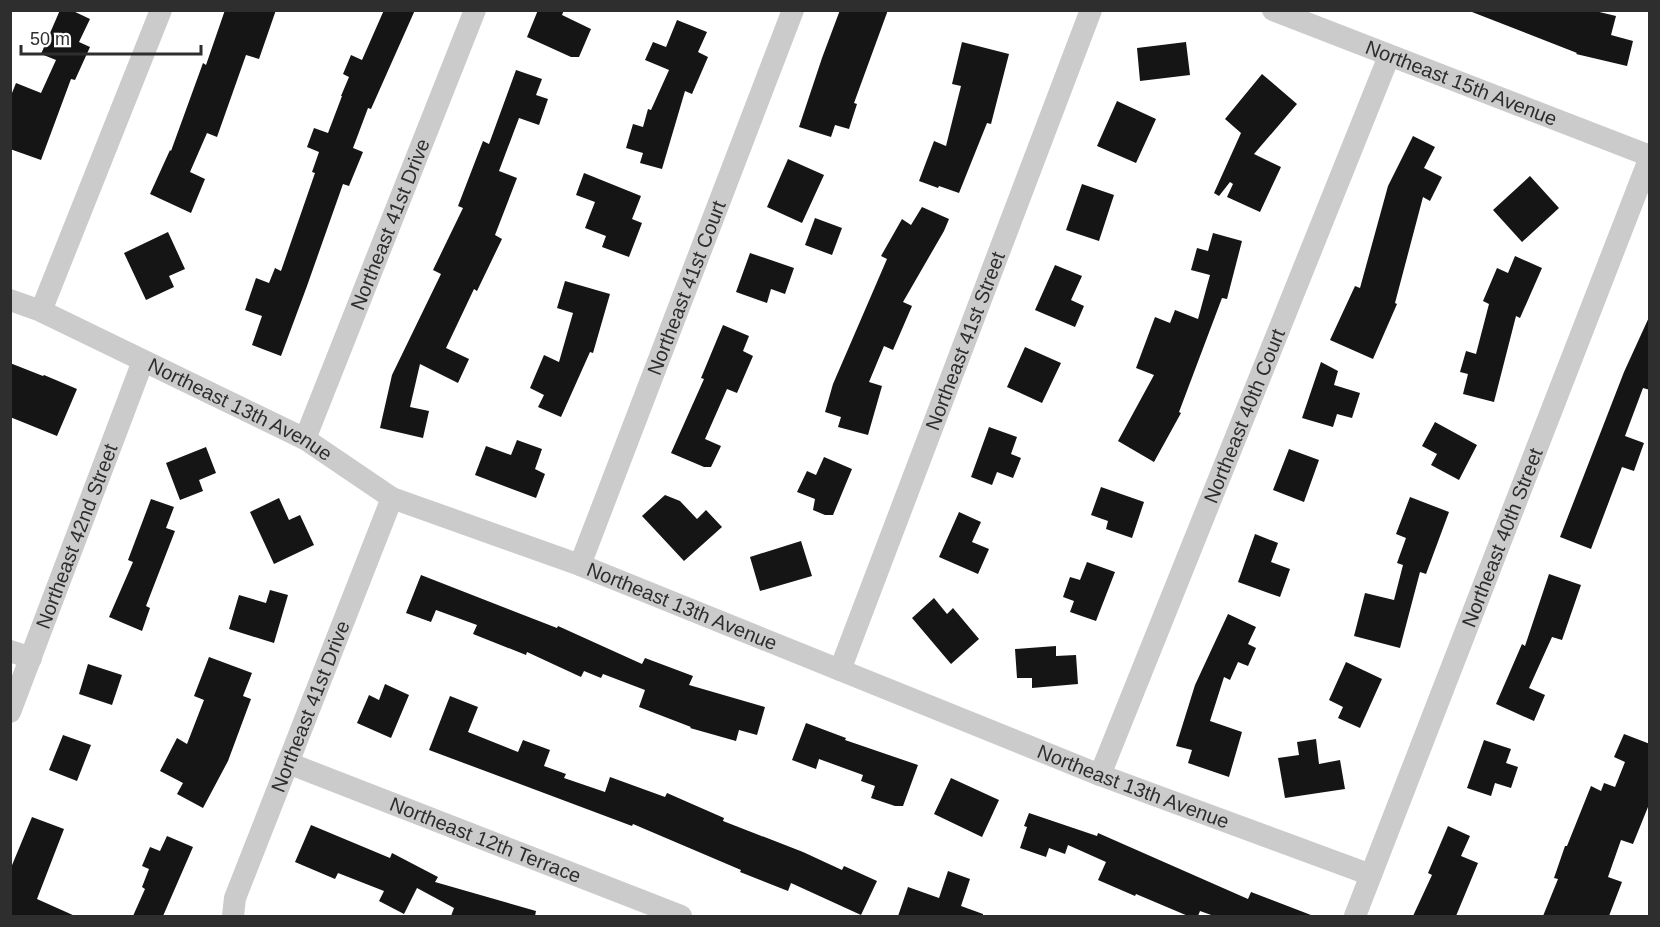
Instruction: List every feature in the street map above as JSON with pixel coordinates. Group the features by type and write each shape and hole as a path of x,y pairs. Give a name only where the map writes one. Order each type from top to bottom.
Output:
{"street":[{"path":"41,311 161,10"},
{"name":"Northeast 41st Drive","path":"305,439 475,10"},
{"name":"Northeast 41st Court","path":"580,565 793,10"},
{"name":"Northeast 41st Street","path":"840,670 1091,10"},
{"name":"Northeast 15th Avenue","path":"1273,10 1650,157"},
{"name":"Northeast 40th Court","path":"1100,776 1389,56"},
{"name":"Northeast 40th Street","path":"1355,916 1650,157"},
{"name":"Northeast 13th Avenue","path":"10,300 41,311 305,439 392,498 580,565 1100,776 1371,875"},
{"name":"Northeast 42nd Street","path":"10,712 21,655 143,361"},
{"name":"Northeast 41st Drive","path":"233,916 235,898 392,498"},
{"name":"Northeast 12th Terrace","path":"288,763 681,916"}],"building":[{"path":"60,10 71,10 90,19 79,42 90,47 75,80 71,79 41,160 10,149 10,98 16,83 41,93 56,60 41,54"},
{"path":"225,10 276,10 259,59 246,55 217,137 207,133 190,172 205,179 191,213 150,194 171,151 203,63 206,65"},
{"path":"384,10 415,10 371,109 368,108 353,148 363,152 349,186 343,184 281,356 252,345 262,316 245,310 256,278 269,283 275,268 281,271 315,173 312,172 319,152 307,147 314,128 328,133 349,77 343,74 351,55 362,60"},
{"path":"538,10 564,10 562,15 591,29 579,57 571,57 527,37"},
{"path":"840,10 888,10 854,103 857,104 849,129 835,125 831,137 799,127"},
{"path":"1472,10 1591,10 1616,16 1611,35 1633,41 1627,66 1576,54 1472,12"},
{"path":"677,20 707,32 698,52 708,57 692,94 685,91 662,169 640,163 643,153 626,148 633,124 643,127 648,109 651,110 669,70 645,60 653,42 666,47"},
{"path":"962,42 1009,54 991,124 987,123 959,193 919,181 934,141 946,146 961,86 952,84"},
{"path":"1186,42 1190,75 1140,81 1137,48"},
{"path":"516,70 542,79 536,95 548,99 539,125 519,118 499,171 517,178 495,235 502,239 477,291 474,289 446,348 469,359 458,383 420,364 410,407 429,411 423,438 380,428 392,375 441,274 433,270 463,208 458,206 483,141 489,144"},
{"path":"1262,74 1297,104 1254,154 1281,167 1260,212 1227,197 1233,184 1230,182 1219,196 1214,193 1241,133 1225,119"},
{"path":"1117,101 1156,119 1136,163 1097,146"},
{"path":"1413,136 1435,147 1424,168 1442,177 1430,201 1423,197 1395,303 1397,304 1373,359 1330,340 1355,286 1360,288 1388,186"},
{"path":"788,159 824,175 802,223 767,207"},
{"path":"584,173 641,196 632,219 642,223 629,257 602,247 606,236 585,228 595,202 576,195"},
{"path":"1530,176 1559,208 1522,242 1493,210"},
{"path":"1082,184 1114,195 1099,241 1066,230"},
{"path":"922,207 949,219 903,302 912,306 893,350 884,346 869,382 882,386 868,435 838,427 841,417 825,412 833,384 887,259 881,256 902,219 911,225"},
{"path":"815,218 842,228 832,255 805,245"},
{"path":"168,232 185,269 169,276 174,287 146,300 124,253"},
{"path":"1213,233 1242,241 1227,299 1222,298 1179,412 1181,413 1154,462 1118,441 1154,375 1136,368 1155,317 1170,323 1175,310 1198,319 1210,275 1191,270 1197,248 1208,251"},
{"path":"750,253 794,268 785,294 771,289 767,303 736,292"},
{"path":"1515,256 1542,268 1520,318 1516,316 1494,402 1463,394 1468,374 1460,372 1466,351 1476,354 1489,304 1483,301 1497,268 1508,273"},
{"path":"1055,265 1082,276 1071,300 1084,306 1075,327 1035,310"},
{"path":"565,281 610,294 593,353 590,352 561,417 538,407 544,395 530,388 544,355 559,362 573,313 557,308"},
{"path":"1650,315 1650,390 1643,388 1625,436 1644,443 1634,471 1622,467 1591,549 1560,537 1624,372"},
{"path":"723,325 749,336 743,351 753,356 737,393 727,389 705,439 721,446 711,467 704,467 671,453 704,379 701,378"},
{"path":"1025,347 1061,363 1042,403 1007,387"},
{"path":"1321,362 1338,371 1334,385 1360,393 1352,418 1337,414 1333,427 1302,418"},
{"path":"10,363 77,389 57,436 10,417"},
{"path":"1435,422 1477,445 1459,480 1431,465 1437,454 1422,446"},
{"path":"989,427 1017,437 1011,454 1021,458 1013,478 997,472 992,485 971,477"},
{"path":"517,440 542,449 535,469 545,474 536,498 475,475 486,446 511,455"},
{"path":"206,447 216,473 199,480 203,491 180,500 166,463"},
{"path":"1289,449 1319,460 1304,502 1273,490"},
{"path":"824,457 852,469 833,515 825,515 813,510 815,499 797,492 807,471 816,475"},
{"path":"1101,487 1144,502 1132,538 1106,529 1108,521 1091,515"},
{"path":"665,495 680,501 697,519 706,510 722,527 684,561 642,516"},
{"path":"1410,497 1449,512 1426,574 1420,572 1400,648 1354,636 1365,593 1394,600 1403,565 1397,563 1406,538 1396,534"},
{"path":"279,498 289,520 300,515 314,545 274,564 250,512"},
{"path":"151,499 174,507 166,528 175,531 146,606 150,608 142,631 109,617 133,562 128,560"},
{"path":"959,512 981,522 972,542 989,549 978,574 939,557"},
{"path":"1255,534 1278,543 1271,562 1290,569 1280,597 1238,582"},
{"path":"801,541 812,576 760,591 750,557"},
{"path":"1087,562 1115,572 1096,621 1070,612 1074,601 1063,597 1070,577 1080,580"},
{"path":"1549,574 1581,585 1562,640 1552,637 1529,688 1545,695 1534,721 1496,704 1522,644 1525,646"},
{"path":"421,575 557,628 558,626 642,664 645,658 693,676 689,685 765,707 757,735 739,730 736,741 690,728 639,707 645,690 603,674 601,678 584,671 581,677 527,652 526,655 473,634 477,625 436,610 431,622 406,613"},
{"path":"270,590 288,595 274,643 229,629 239,595 266,603"},
{"path":"934,598 947,614 953,608 979,639 951,664 912,618"},
{"path":"1228,614 1256,627 1248,644 1256,648 1248,666 1238,662 1230,680 1224,677 1210,721 1242,732 1229,777 1188,763 1192,750 1176,746 1195,685"},
{"path":"1056,646 1056,656 1076,655 1078,684 1032,688 1032,678 1017,678 1015,649"},
{"path":"209,657 252,673 243,696 251,699 228,761 203,808 177,794 183,783 160,771 177,738 187,744 204,700 194,696"},
{"path":"1346,662 1382,679 1360,728 1338,718 1343,707 1329,700"},
{"path":"88,664 122,675 112,705 79,694"},
{"path":"385,684 409,695 391,738 357,723 369,695 379,700"},
{"path":"450,696 478,707 468,732 518,752 523,740 550,750 544,766 566,774 564,778 605,792 610,777 665,797 667,793 724,818 723,821 842,870 844,866 877,881 861,915 791,883 788,891 633,824 632,826 429,750"},
{"path":"806,723 846,738 845,740 918,765 903,806 895,806 871,798 875,786 861,781 863,775 819,759 816,769 792,760"},
{"path":"1624,734 1650,744 1650,802 1633,844 1621,840 1608,877 1622,882 1609,916 1543,916 1558,879 1554,878 1565,846 1567,846 1591,786 1601,791 1604,783 1615,787 1625,762 1614,757"},
{"path":"63,735 91,745 77,781 49,770"},
{"path":"1316,739 1319,764 1340,760 1345,789 1285,798 1278,758 1299,755 1297,742"},
{"path":"1484,740 1511,749 1506,763 1518,767 1511,788 1495,783 1491,796 1467,788"},
{"path":"951,778 999,800 982,837 934,814"},
{"path":"1029,813 1097,836 1098,833 1248,899 1251,892 1311,916 1214,916 1200,911 1198,916 1188,916 1098,880 1106,862 1068,845 1065,854 1049,848 1046,857 1020,848"},
{"path":"32,817 64,829 37,899 75,916 10,916 10,870"},
{"path":"311,825 390,858 392,853 438,877 435,882 536,911 535,916 451,916 454,908 417,888 404,914 379,901 384,891 338,873 335,879 295,862"},
{"path":"1448,826 1470,836 1461,856 1478,863 1456,916 1413,916 1432,875 1428,873"},
{"path":"167,836 193,847 163,916 133,916 145,889 142,887 149,869 142,866 150,847 160,851"},
{"path":"948,871 970,879 961,906 983,914 983,916 898,916 908,887 939,898"}]}
